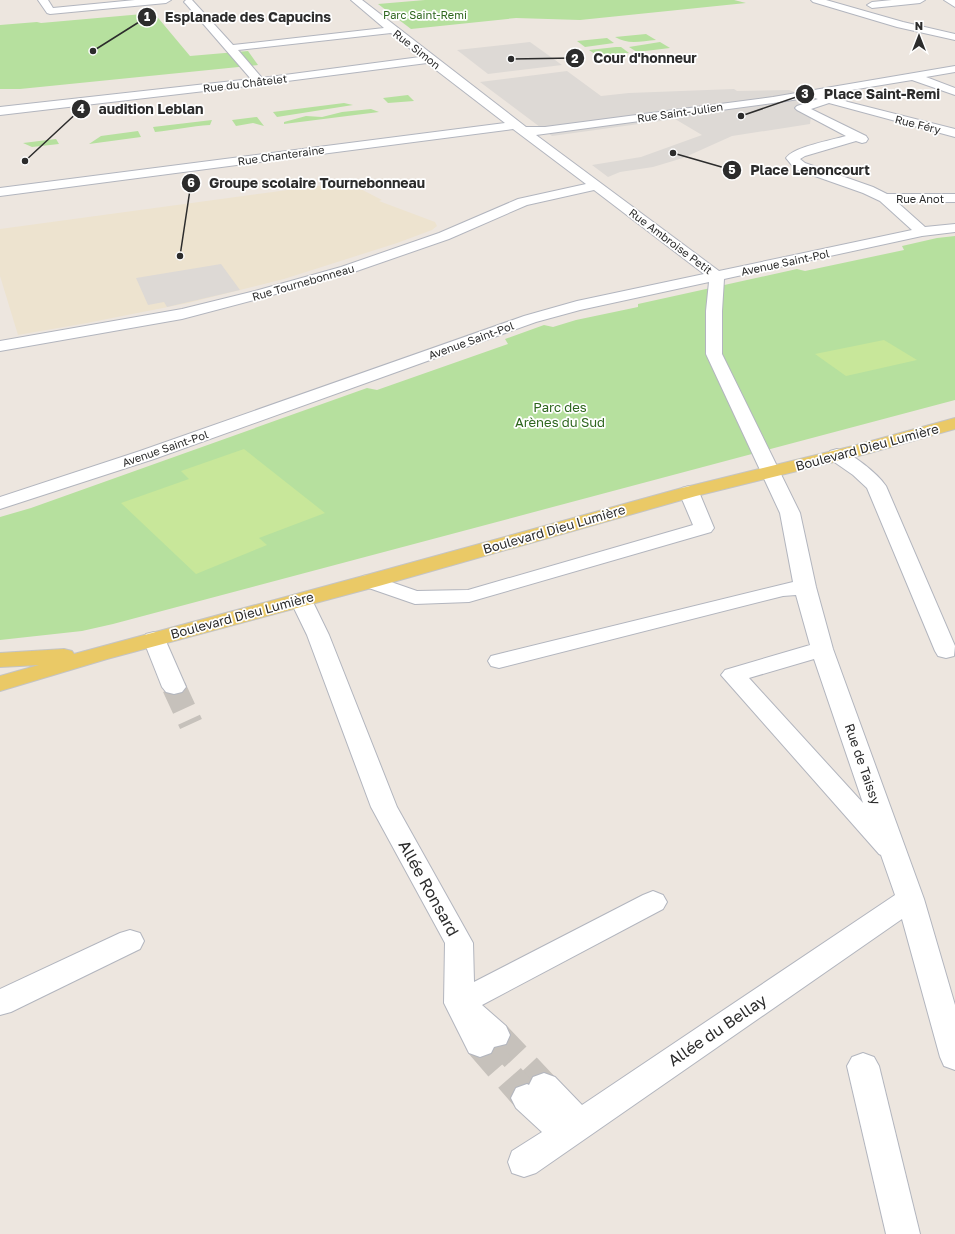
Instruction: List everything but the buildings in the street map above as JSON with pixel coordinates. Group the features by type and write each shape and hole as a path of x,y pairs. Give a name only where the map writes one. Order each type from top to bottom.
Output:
{"main road":[{"name":"Boulevard Dieu Lumière","path":"99,654 689,492 837,455 955,423"},
{"path":"0,660 99,654"},
{"path":"0,684 99,654"}],"street":[{"path":"43,0 50,11 166,0"},
{"name":"Rue Simon","path":"357,0 369,0"},
{"name":"Rue Simon","path":"357,0 392,30 519,128"},
{"path":"816,0 932,33 955,37"},
{"path":"872,5 920,0"},
{"path":"949,0 955,4"},
{"path":"189,2 231,48 258,83"},
{"path":"231,48 392,30"},
{"name":"Rue du Châtelet","path":"0,111 326,76 430,59"},
{"name":"Rue Saint-Julien","path":"519,128 545,131 812,93 955,68"},
{"path":"912,76 955,92"},
{"name":"Rue Féry","path":"812,93 829,100 955,133"},
{"path":"92,112 112,108 116,105 119,98"},
{"path":"829,100 801,108 859,138 801,152 792,158 800,166 868,190 885,198 922,232"},
{"name":"Rue Ambroise Petit","path":"519,128 596,186 633,211 717,276 714,311 714,354 770,472"},
{"name":"Rue Chanteraine","path":"0,192 519,128"},
{"path":"885,198 912,184"},
{"name":"Rue Tournebonneau","path":"0,346 182,314 260,294 346,270 440,238 523,202 596,186"},
{"name":"Rue Anot","path":"885,198 955,193"},
{"name":"Avenue Saint-Pol","path":"0,503 147,455 530,319 576,306 922,232 955,228"},
{"path":"837,455 860,471 876,486 946,651"},
{"name":"Rue de Taissy","path":"770,472 790,513 805,587 822,648 910,899 955,1057"},
{"path":"371,580 415,598 469,596 704,528 689,492"},
{"path":"499,661 784,590 805,587"},
{"name":"Allée Ronsard","path":"300,600 318,635 384,807 459,943 459,1003"},
{"name":"Boulevard Dieu Lumière","path":"154,639 174,687"},
{"path":"822,648 733,675 895,855"},
{"name":"Allée du Bellay","path":"524,1162 910,899"},
{"path":"487,1040 459,1003 653,902"},
{"path":"0,1003 130,941"},
{"path":"863,1066 903,1234"},
{"path":"535,1093 573,1128"}],"shaded area":[{"path":"530,42 562,65 488,74 457,50"},
{"path":"567,71 601,96 629,93 734,89 737,91 789,90 811,98 812,109 810,124 732,136 683,158 653,167 620,172 608,177 592,165 641,157 702,135 675,119 552,136 480,82"},
{"path":"347,182 382,200 379,201 435,222 437,226 432,230 397,243 284,279 188,303 18,335 0,276 0,229"},
{"path":"221,264 240,290 167,307 164,302 148,305 136,278"}],"green space":[{"name":"Parc Saint-Remi","path":"425,0 734,0 746,3 580,20 516,18 411,29 378,4"},
{"path":"154,13 190,56 248,51 258,65 20,89 0,89 0,25"},
{"path":"646,34 656,40 630,42 615,37"},
{"path":"607,38 614,43 585,47 577,41"},
{"path":"660,42 670,48 637,52 629,47"},
{"path":"621,47 629,53 598,56 589,50"},
{"path":"408,95 414,101 388,103 383,98"},
{"path":"344,103 353,105 277,117 273,112"},
{"path":"371,109 379,112 284,124 284,122 306,116 322,117 342,112"},
{"path":"257,117 264,126 253,123 236,126 232,120"},
{"path":"212,120 210,125 155,132 153,127"},
{"path":"138,131 141,137 89,144 101,136"},
{"path":"56,139 59,144 32,147 23,143"},
{"name":"Parc des Arènes du Sud","path":"955,236 955,400 113,624 82,631 0,640 0,517 31,508 367,388 377,390 508,344 505,339 544,325 553,327 576,320 638,307 638,304 797,269 805,271 904,250 902,246 937,238"},
{"path":"884,340 917,360 846,376 815,354"},
{"path":"244,449 325,513 259,538 267,545 196,574 121,503 189,479 181,471"}],"tunnel":[{"path":"174,687 191,724"},
{"path":"495,1035 544,1087"},
{"path":"480,1044 527,1098"}],"place":[{"name":"Esplanade des Capucins","path":"93,51"},
{"name":"Cour d'honneur","path":"511,59"},
{"name":"Place Saint-Remi","path":"741,116"},
{"name":"Place Lenoncourt","path":"673,153"},
{"name":"audition Leblan","path":"25,161"},
{"name":"Groupe scolaire Tournebonneau","path":"180,256"}]}
